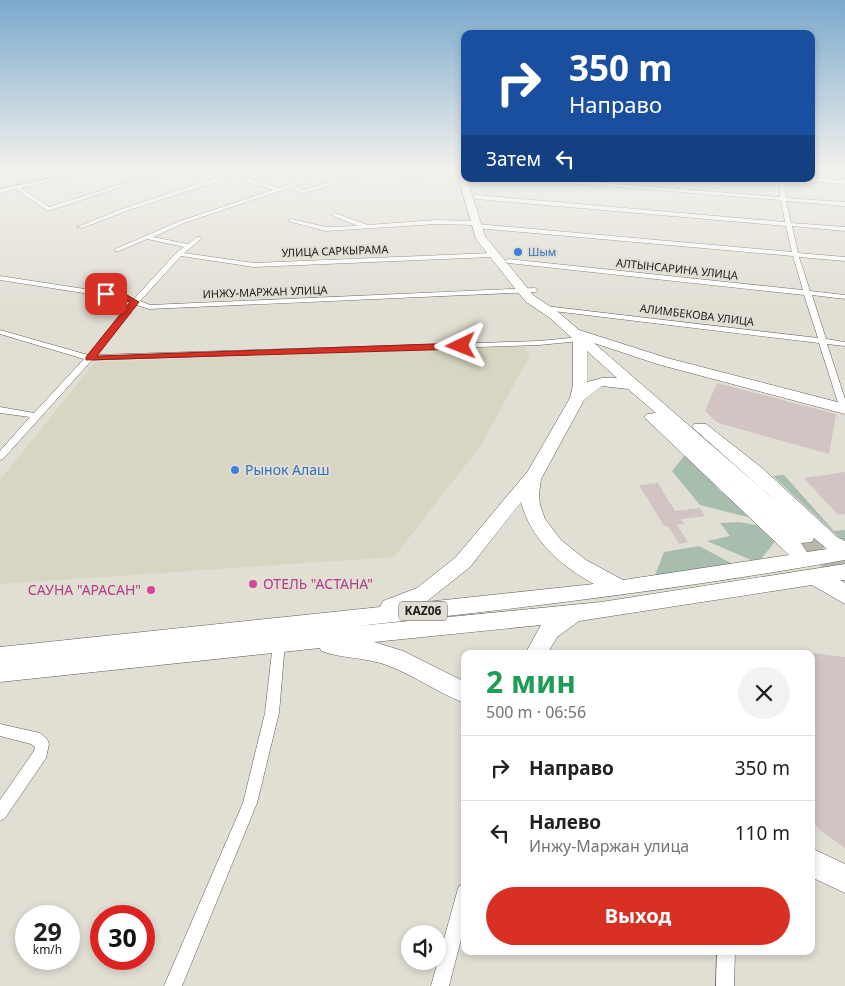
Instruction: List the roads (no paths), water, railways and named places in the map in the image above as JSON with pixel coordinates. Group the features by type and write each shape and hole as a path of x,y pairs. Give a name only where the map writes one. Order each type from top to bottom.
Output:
{"highway":[{"path":"476,216 479,225 529,291"},
{"path":"478,216 480,237 492,255 624,382 701,443 800,549"},
{"path":"581,340 844,409"},
{"name":"KАZ06","path":"317,622 402,604 424,594 463,562 534,475 568,418 577,398 580,385 581,340"},
{"path":"624,382 637,362 652,360 662,362"},
{"path":"577,398 593,383 624,382 660,395 756,472 840,548"},
{"path":"534,475 530,490 530,505 538,523 552,542 582,568 620,588"},
{"name":"KАZ06","path":"0,656 620,588 800,549 840,548"},
{"name":"KАZ06","path":"0,672 578,612 814,577 843,586"},
{"path":"537,650 540,641 554,624 578,612"},
{"path":"289,642 365,649 395,658 461,692"},
{"path":"815,864 845,879"}],"street":[{"path":"80,227 108,216"},
{"path":"117,250 203,216"},
{"path":"338,216 367,227"},
{"path":"695,216 845,229"},
{"path":"785,216 795,254 844,409"},
{"path":"291,221 326,229 436,222 845,259"},
{"path":"146,237 188,246"},
{"path":"0,456 90,358 135,302 178,254 199,238"},
{"name":"УЛИЦА САРКЫРАМА","path":"178,254 254,265 492,255"},
{"name":"АЛТЫНСАРИНА УЛИЦА","path":"508,261 845,297"},
{"name":"ИНЖУ-МАРЖАН УЛИЦА","path":"0,278 124,296 148,307 529,291"},
{"name":"АЛИМБЕКОВА УЛИЦА","path":"545,308 845,344"},
{"path":"0,332 90,358 581,340"},
{"path":"0,410 38,416"},
{"path":"173,986 250,803 289,642"},
{"path":"0,730 35,738 42,744 41,753 0,813"},
{"path":"440,986 461,907"},
{"path":"725,986 726,955"}],"tunnel":[{"path":"805,537 845,576"}],"place":[{"name":"Шым","path":"518,252"},
{"name":"Рынок Алаш","path":"235,470"},
{"name":"ОТЕЛЬ \"АСТАНА\"","path":"253,584"},
{"name":"САУНА \"АРАСАН\"","path":"151,590"}]}
